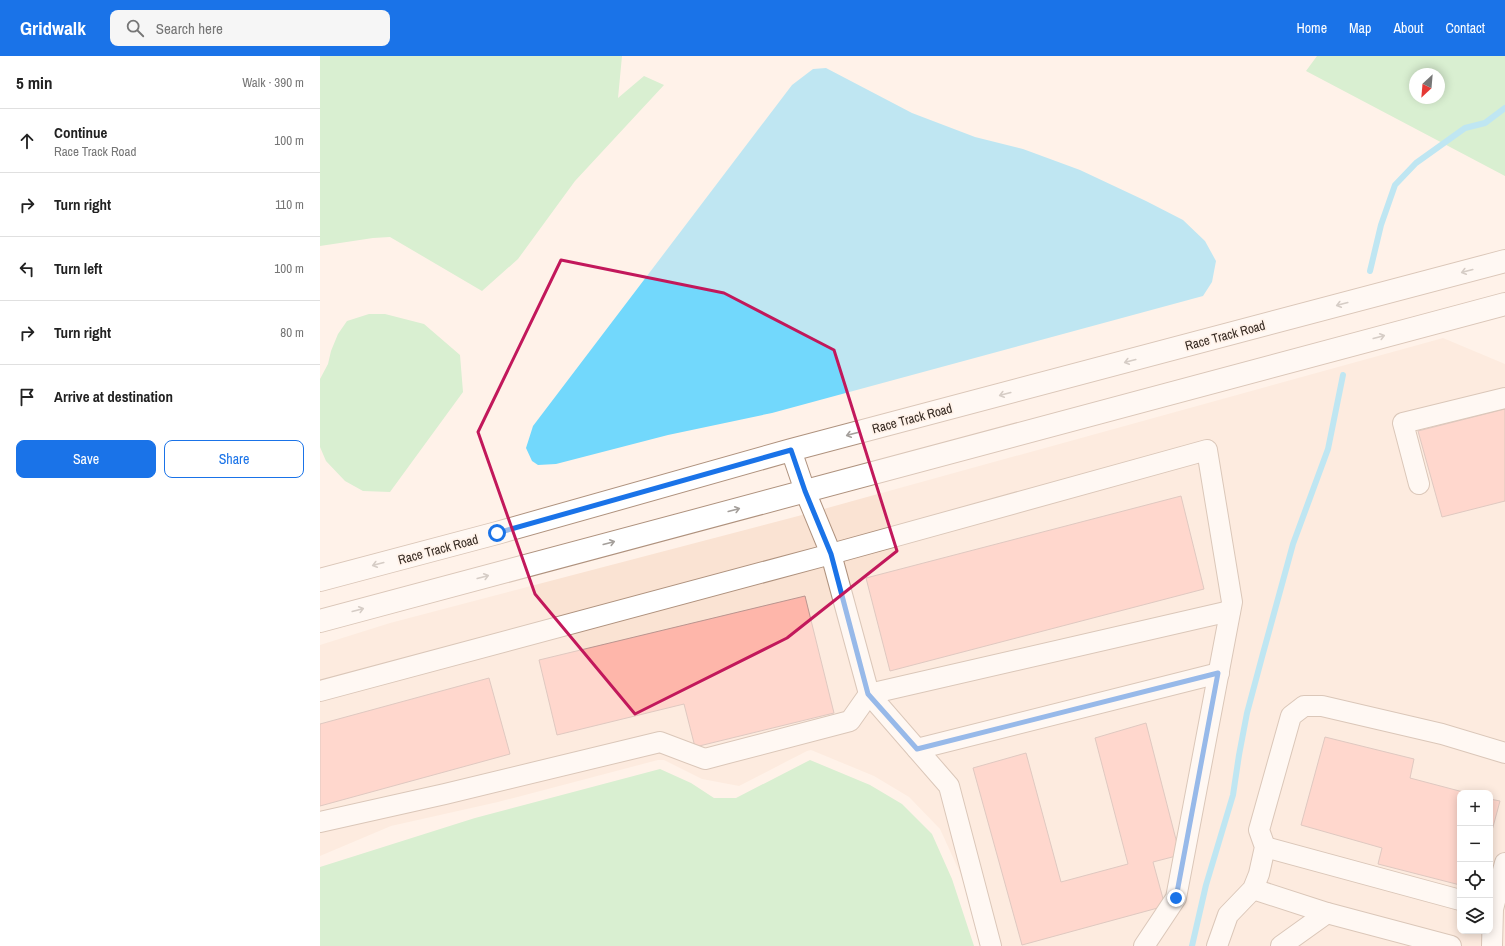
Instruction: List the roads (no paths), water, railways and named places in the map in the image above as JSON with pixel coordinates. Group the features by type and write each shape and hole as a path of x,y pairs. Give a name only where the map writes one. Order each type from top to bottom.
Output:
{"main road":[{"name":"Race Track Road","path":"320,580 497,533 791,450 1505,261"},
{"path":"320,621 1505,304"}],"lane":[{"path":"1419,484 1403,423 1505,398"},
{"path":"791,450 805,491 831,554 868,694 949,786 991,946"},
{"path":"320,691 831,554 1207,450 1232,602 1176,898 1144,946"},
{"path":"320,822 445,794 660,742 705,759 850,721 868,694 1230,611"},
{"path":"917,749 1218,673"},
{"path":"1217,946 1228,915 1253,889 1259,874 1265,847 1258,830 1290,716 1304,706 1322,706 1442,734 1505,753"},
{"path":"1265,847 1457,899"},
{"path":"1493,902 1505,863"},
{"path":"1253,889 1327,913 1451,946"},
{"path":"1281,946 1327,913"},
{"path":"1492,934 1492,946"}],"water":[{"path":"826,68 912,113 975,137 1023,149 1080,170 1183,220 1205,241 1216,261 1212,282 1203,296 772,413 668,435 556,464 538,465 532,461 526,448 533,426 792,85 813,69"}],"waterway":[{"path":"1370,271 1381,225 1395,185 1416,163 1465,128 1485,123 1505,108"},
{"path":"1192,946 1206,885 1233,795 1247,713 1293,544 1328,449 1343,375"}]}
